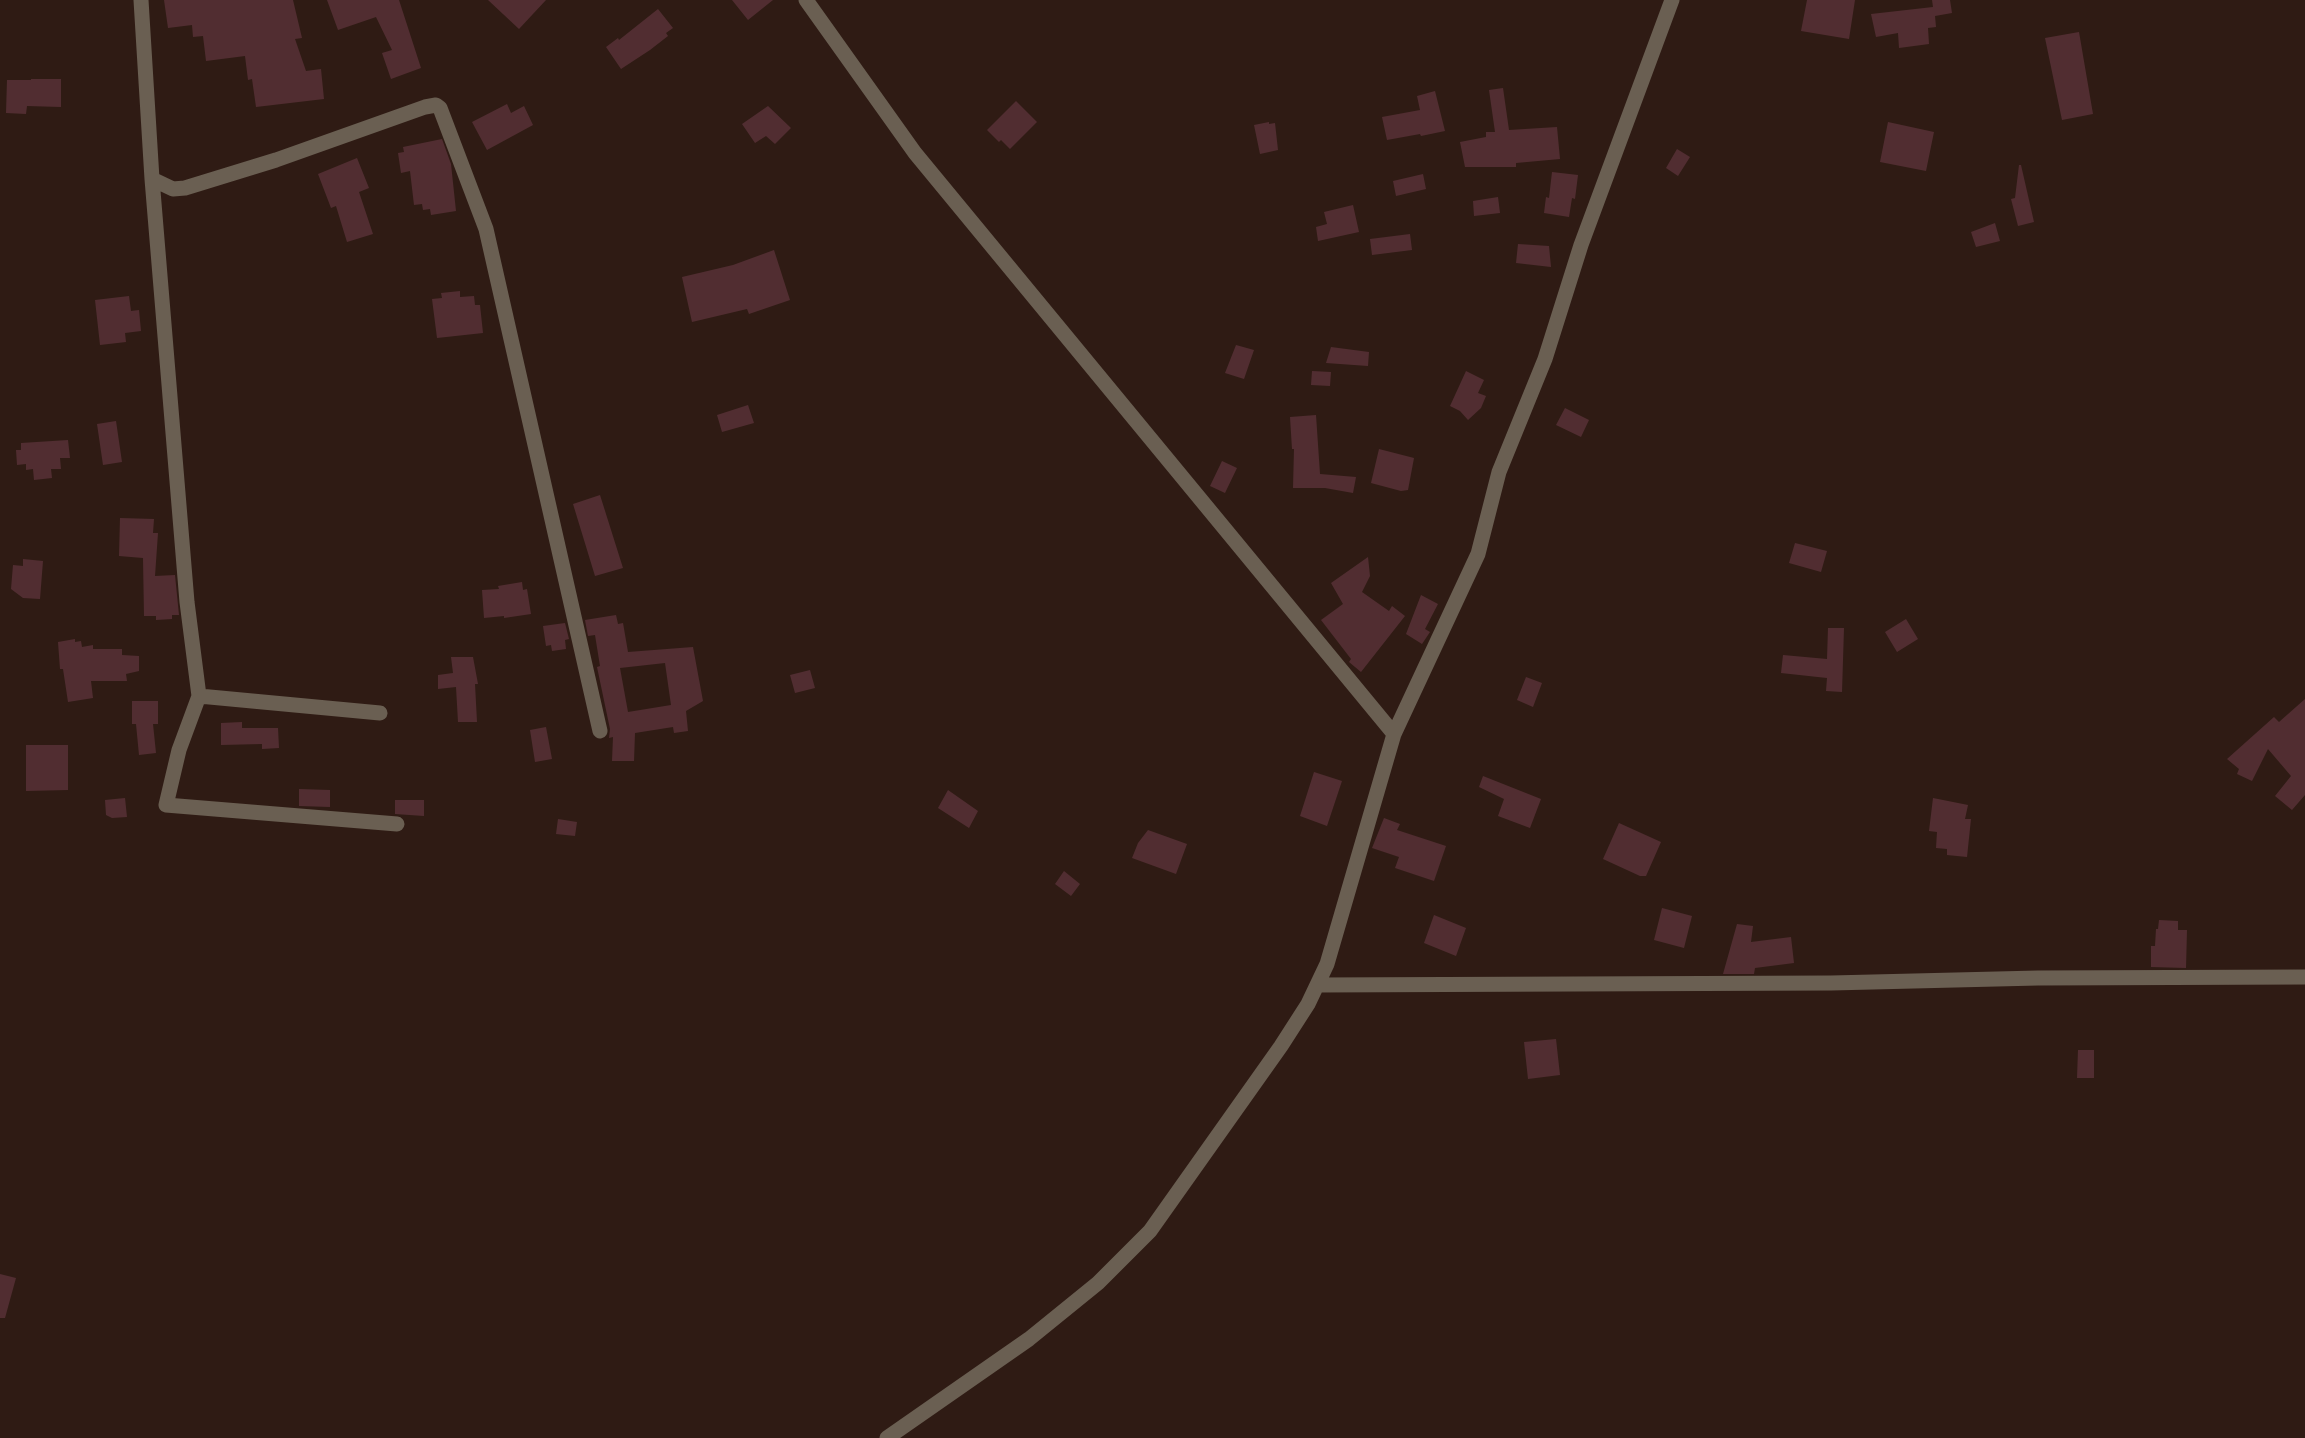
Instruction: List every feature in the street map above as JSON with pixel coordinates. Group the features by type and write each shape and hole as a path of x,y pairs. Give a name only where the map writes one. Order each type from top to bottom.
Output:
{"street":[{"path":"141,0 152,179 187,602 199,696 179,750 166,805 396,824"},
{"path":"806,0 915,153 1394,734"},
{"path":"888,1438 1029,1339 1098,1283 1150,1231 1281,1046 1308,1004 1327,964 1394,734 1478,554 1499,472 1545,359 1581,245 1672,0"},
{"path":"152,179 173,189 186,188 276,160 425,107 436,105 440,108 486,229 600,731"},
{"path":"199,696 380,713"},
{"path":"1317,985 1820,983 2038,978 2305,977"}],"building":[{"path":"164,0 293,0 302,38 295,39 306,71 321,69 324,99 256,107 252,79 248,80 245,56 206,61 203,36 193,37 192,25 168,28"},
{"path":"327,0 399,0 421,68 391,79 382,53 392,50 376,17 338,30"},
{"path":"488,0 546,0 519,29"},
{"path":"732,0 773,0 748,20"},
{"path":"1807,0 1855,0 1849,39 1801,31"},
{"path":"1932,0 1950,0 1952,13 1935,16 1936,27 1928,28 1929,44 1899,48 1898,33 1876,37 1871,14 1933,7"},
{"path":"658,9 673,28 666,33 668,36 621,69 606,47 618,38 619,40"},
{"path":"2079,32 2093,114 2062,120 2045,38"},
{"path":"61,79 61,107 27,106 26,114 6,113 7,80"},
{"path":"1503,88 1509,130 1557,127 1560,159 1516,163 1516,167 1465,167 1460,142 1486,137 1486,132 1495,132 1489,90"},
{"path":"1435,91 1445,131 1387,140 1382,117 1420,110 1417,96"},
{"path":"1016,101 1037,122 1010,149 987,130"},
{"path":"507,104 511,113 524,106 533,125 487,150 472,122"},
{"path":"768,106 791,128 775,144 766,136 755,143 742,124"},
{"path":"1269,122 1269,124 1275,123 1278,150 1260,154 1254,125"},
{"path":"1888,122 1934,132 1926,171 1880,162"},
{"path":"442,139 451,164 456,211 431,215 430,209 423,210 422,204 414,205 410,171 401,173 398,153 404,152 403,147"},
{"path":"1677,149 1690,157 1678,176 1666,168"},
{"path":"357,158 369,188 359,192 373,234 347,242 336,206 331,208 318,174"},
{"path":"2019,165 2021,165 2034,222 2018,226 2011,199 2015,198"},
{"path":"1552,172 1578,175 1575,199 1572,198 1569,217 1544,213 1546,197 1549,198"},
{"path":"1423,174 1426,189 1396,196 1393,181"},
{"path":"1498,197 1500,213 1474,216 1473,201"},
{"path":"1353,205 1359,232 1318,241 1316,227 1327,224 1324,212"},
{"path":"1995,223 2000,241 1976,247 1971,232"},
{"path":"1410,234 1412,250 1372,255 1370,239"},
{"path":"1518,244 1549,246 1551,267 1516,263"},
{"path":"774,250 790,300 749,314 747,309 692,322 682,277 733,265"},
{"path":"460,291 460,297 474,296 475,305 480,305 483,333 437,338 432,299 442,298 441,293"},
{"path":"129,296 131,311 139,310 141,331 125,333 126,342 100,345 95,300"},
{"path":"1236,345 1254,350 1244,379 1225,373"},
{"path":"1331,347 1369,352 1368,366 1326,363"},
{"path":"1312,371 1331,372 1330,386 1311,385"},
{"path":"1466,371 1484,380 1478,393 1486,396 1481,408 1468,420 1460,411 1450,406"},
{"path":"748,405 754,423 722,432 717,415"},
{"path":"1565,408 1589,420 1581,437 1556,425"},
{"path":"1316,415 1320,474 1356,477 1353,493 1325,488 1293,488 1294,449 1292,449 1290,417"},
{"path":"116,421 122,462 103,465 97,424"},
{"path":"68,440 70,458 60,458 61,469 51,469 52,478 34,480 33,469 26,470 26,464 17,465 16,450 21,450 21,443"},
{"path":"1379,449 1414,458 1408,490 1401,491 1371,483"},
{"path":"1222,461 1237,468 1225,493 1210,486"},
{"path":"600,495 623,568 595,576 573,504"},
{"path":"120,518 154,519 153,533 158,533 155,576 175,575 179,615 172,615 172,619 156,620 156,616 144,616 143,558 119,556"},
{"path":"1795,543 1827,551 1821,572 1789,563"},
{"path":"1368,557 1370,576 1362,592 1389,611 1392,606 1405,616 1361,672 1349,662 1351,659 1321,620 1343,604 1331,583"},
{"path":"23,559 43,561 40,599 23,598 11,589 13,565 23,566"},
{"path":"522,582 523,590 527,589 531,614 484,618 482,590 499,589 498,586"},
{"path":"1421,595 1438,604 1425,629 1430,632 1422,644 1406,634"},
{"path":"616,615 618,624 623,623 628,652 693,647 703,701 686,711 688,731 674,733 673,727 635,733 634,761 612,761 613,737 609,738 610,729 597,667 600,666 595,635 588,636 585,620","holes":["665,663 671,705 628,712 620,668"]},
{"path":"1906,619 1918,639 1897,652 1885,632"},
{"path":"565,623 569,639 565,640 566,649 552,651 551,645 546,646 543,626"},
{"path":"1828,628 1844,628 1842,692 1826,691 1827,678 1781,673 1783,655 1827,659"},
{"path":"75,639 75,642 81,641 82,647 93,645 93,649 122,649 122,655 139,656 139,671 126,674 127,681 91,681 93,698 68,702 63,669 60,669 58,642"},
{"path":"451,657 473,657 478,684 475,684 477,722 458,722 456,687 438,689 438,675 453,673"},
{"path":"810,670 815,688 795,693 790,675"},
{"path":"1526,677 1542,683 1533,707 1517,700"},
{"path":"2305,699 2305,795 2292,810 2275,796 2291,776 2268,749 2252,781 2237,774 2239,769 2227,759 2274,717 2279,722"},
{"path":"132,701 158,701 158,724 153,724 156,753 139,755 136,724 132,724"},
{"path":"242,722 242,728 278,728 279,748 262,749 262,744 221,745 221,723"},
{"path":"546,727 552,759 535,762 530,730"},
{"path":"26,745 68,745 68,790 26,791"},
{"path":"1314,772 1342,781 1327,826 1300,816"},
{"path":"1483,776 1541,799 1530,828 1498,816 1504,799 1479,787"},
{"path":"299,789 330,790 330,807 299,806"},
{"path":"948,790 978,811 969,828 938,808"},
{"path":"125,798 127,817 112,818 106,815 105,800"},
{"path":"1933,798 1968,805 1965,819 1971,819 1967,857 1947,855 1947,849 1936,848 1937,832 1929,831"},
{"path":"395,800 424,800 424,816 395,814"},
{"path":"1384,818 1400,824 1397,830 1446,846 1434,881 1395,868 1399,857 1372,848"},
{"path":"558,819 577,822 575,836 556,834"},
{"path":"1619,823 1661,842 1646,876 1640,876 1603,859"},
{"path":"1148,830 1187,844 1176,874 1132,858 1138,843"},
{"path":"1064,871 1080,884 1071,896 1055,884"},
{"path":"1662,908 1692,916 1684,948 1654,940"},
{"path":"1434,915 1466,928 1456,956 1424,943"},
{"path":"2159,920 2178,921 2178,930 2187,930 2186,968 2151,967 2151,946 2155,946"},
{"path":"1737,924 1753,926 1751,942 1791,937 1794,963 1755,968 1754,974 1723,974"},
{"path":"1556,1039 1560,1075 1528,1079 1524,1042"},
{"path":"2078,1050 2094,1050 2094,1078 2077,1078"},
{"path":"0,1274 16,1278 5,1318 0,1318"}]}
